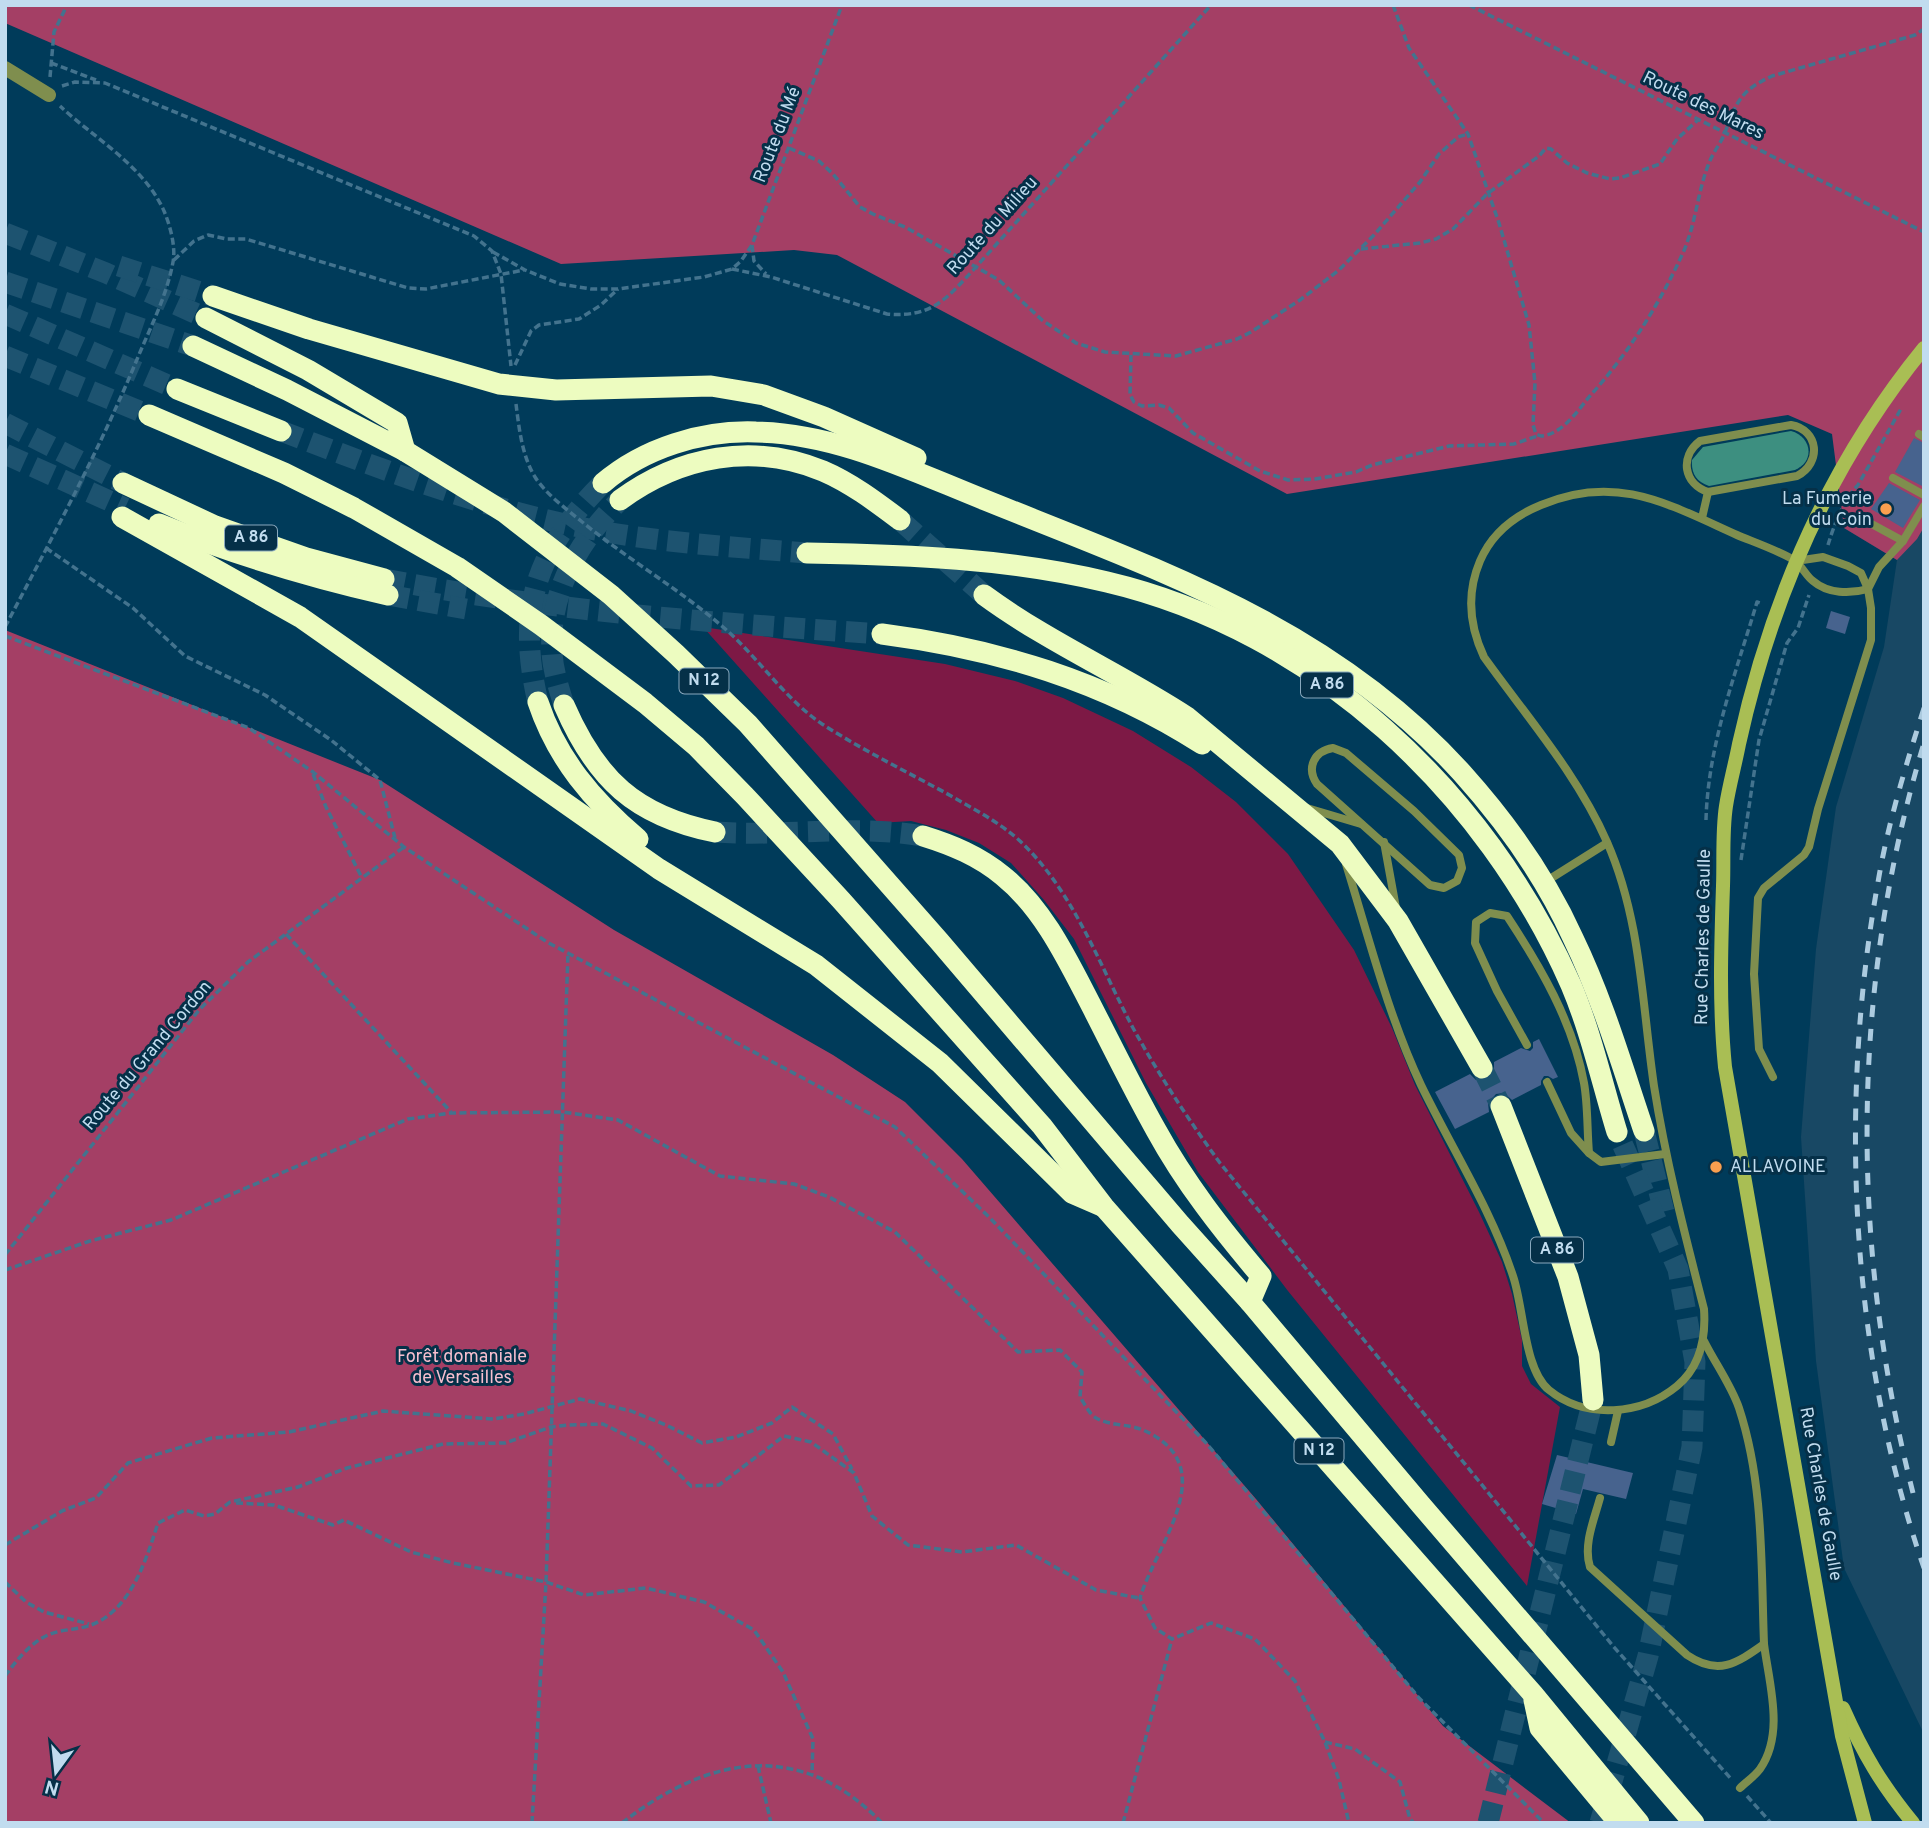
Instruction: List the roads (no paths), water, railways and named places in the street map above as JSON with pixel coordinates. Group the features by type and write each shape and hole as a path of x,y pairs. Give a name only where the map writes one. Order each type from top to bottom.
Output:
{"highway":[{"path":"214,296 309,330 499,384 556,390 711,386 764,395 787,402 994,493 1294,636 1371,688 1411,722 1464,775 1517,842 1544,883 1572,935 1590,977 1644,1131"},
{"path":"206,318 308,370 397,423 405,451"},
{"name":"N 12","path":"193,346 287,390 405,451 503,512 611,595 748,724 1250,1302 1694,1823"},
{"path":"177,389 281,431"},
{"name":"N 12","path":"149,415 284,473 343,502 457,567 541,625 645,703 696,746 833,890 1042,1126 1104,1207 1533,1694 1639,1823"},
{"path":"603,484 615,473 653,452 705,435 784,433 813,438 876,457 1108,549"},
{"path":"620,500 651,480 694,462 746,455 797,462 823,471 849,484 900,520"},
{"name":"A 86","path":"123,483 215,526 386,587 276,567 123,513 300,617 659,869 816,965"},
{"name":"A 86","path":"807,553 958,557 1044,569 1109,582 1235,629 1281,654 1333,689 1372,717 1414,755 1473,821 1525,895 1571,986 1617,1132"},
{"path":"984,596 1015,618 1160,699 1187,717 1340,844 1398,921 1482,1068"},
{"path":"883,634 992,653 1048,669 1137,707 1186,733 1286,798"},
{"path":"538,702 561,757 591,795 616,820 656,854 816,965 940,1063 1072,1194 1104,1207"},
{"path":"564,705 588,754 624,793 641,806 668,819 715,832"},
{"path":"923,836 964,850 983,861 1018,890 1045,922 1182,1175 1218,1225 1261,1276 1250,1302"},
{"name":"A 86","path":"1501,1106 1568,1277 1589,1355 1593,1401"},
{"path":"1533,1694 1540,1728 1619,1823"}],"main road":[{"name":"Rue Charles de Gaulle","path":"1865,1823 1842,1736 1725,1067 1720,987 1725,808 1748,705 1776,610 1795,561 1852,450 1899,379 1924,348"},
{"name":"Rue Charles de Gaulle","path":"1835,1690 1865,1757 1887,1792 1913,1823"}],"street":[{"path":"5,68 48,95"}],"lane":[{"path":"1791,425 1802,429 1811,438 1815,453 1810,467 1797,476 1708,492 1695,486 1686,466 1689,452 1700,442 1791,425"},
{"path":"1893,478 1924,495"},
{"path":"1340,844 1392,1010 1411,1061 1505,1251 1521,1307 1530,1357 1538,1379 1563,1398 1589,1408 1618,1412 1654,1400 1675,1388 1695,1364 1704,1341 1704,1309 1665,1154 1647,1043 1636,940 1628,904 1607,843 1577,784 1483,657 1471,618 1470,596 1475,574 1495,535 1529,510 1554,499 1584,491 1610,490 1635,493 1702,519 1795,561 1814,582 1842,593 1854,593 1868,589 1880,568 1903,541 1924,506"},
{"path":"1702,519 1708,492"},
{"path":"1868,522 1903,541"},
{"path":"1773,1077 1759,1049 1754,974 1758,898 1764,888 1804,855 1809,847 1818,808 1871,640 1871,608 1868,589 1861,573 1824,557 1795,561"},
{"path":"1333,748 1346,753 1414,811 1459,855 1462,861 1461,875 1451,886 1444,888 1430,885 1384,842 1313,778 1312,764 1320,753 1333,748"},
{"path":"1286,798 1364,825"},
{"path":"1384,842 1398,921"},
{"path":"1544,883 1607,843"},
{"path":"1527,1045 1497,991 1475,943 1476,922 1490,912 1507,915 1543,974 1564,1019 1585,1084 1589,1153"},
{"path":"1547,1082 1571,1133 1601,1162 1665,1154"},
{"path":"1704,1341 1738,1405 1751,1451 1758,1494 1764,1644 1774,1728 1768,1754 1759,1770 1740,1788"},
{"path":"1611,1442 1618,1412"},
{"path":"1600,1498 1588,1546 1587,1558 1590,1567 1687,1656 1700,1664 1716,1667 1741,1661 1764,1644"}],"tunnel":[{"path":"5,233 106,273 206,318"},
{"path":"119,266 213,296"},
{"path":"5,282 193,346"},
{"path":"5,314 177,389"},
{"path":"5,356 149,415"},
{"path":"5,423 123,483"},
{"path":"281,431 436,488 554,522 647,538 807,553"},
{"path":"5,454 125,508"},
{"path":"538,702 529,638 537,583 561,532 603,483"},
{"path":"564,705 552,653 555,609 569,569 579,550 620,500"},
{"path":"900,520 984,595"},
{"path":"384,579 570,608 882,634"},
{"path":"388,595 466,609"},
{"path":"715,832 871,831 923,836"},
{"path":"1482,1068 1501,1106"},
{"path":"1644,1131 1665,1216"},
{"path":"1600,1823 1648,1656 1692,1447 1695,1362 1678,1269 1617,1132"},
{"path":"1488,1823 1593,1400"}],"railway":[{"path":"1924,708 1892,816 1878,882 1865,966 1855,1140 1858,1228 1866,1315 1880,1402 1899,1486 1924,1568"},
{"path":"1913,1493 1892,1400 1878,1306 1869,1212 1867,1117 1871,1023 1882,929 1900,835 1924,743"}],"place":[{"name":"La Fumerie du Coin","path":"1886,509"},
{"name":"ALLAVOINE","path":"1716,1167"}],"park label":[{"name":"Forêt domaniale de Versailles","path":"462,1367"}]}
